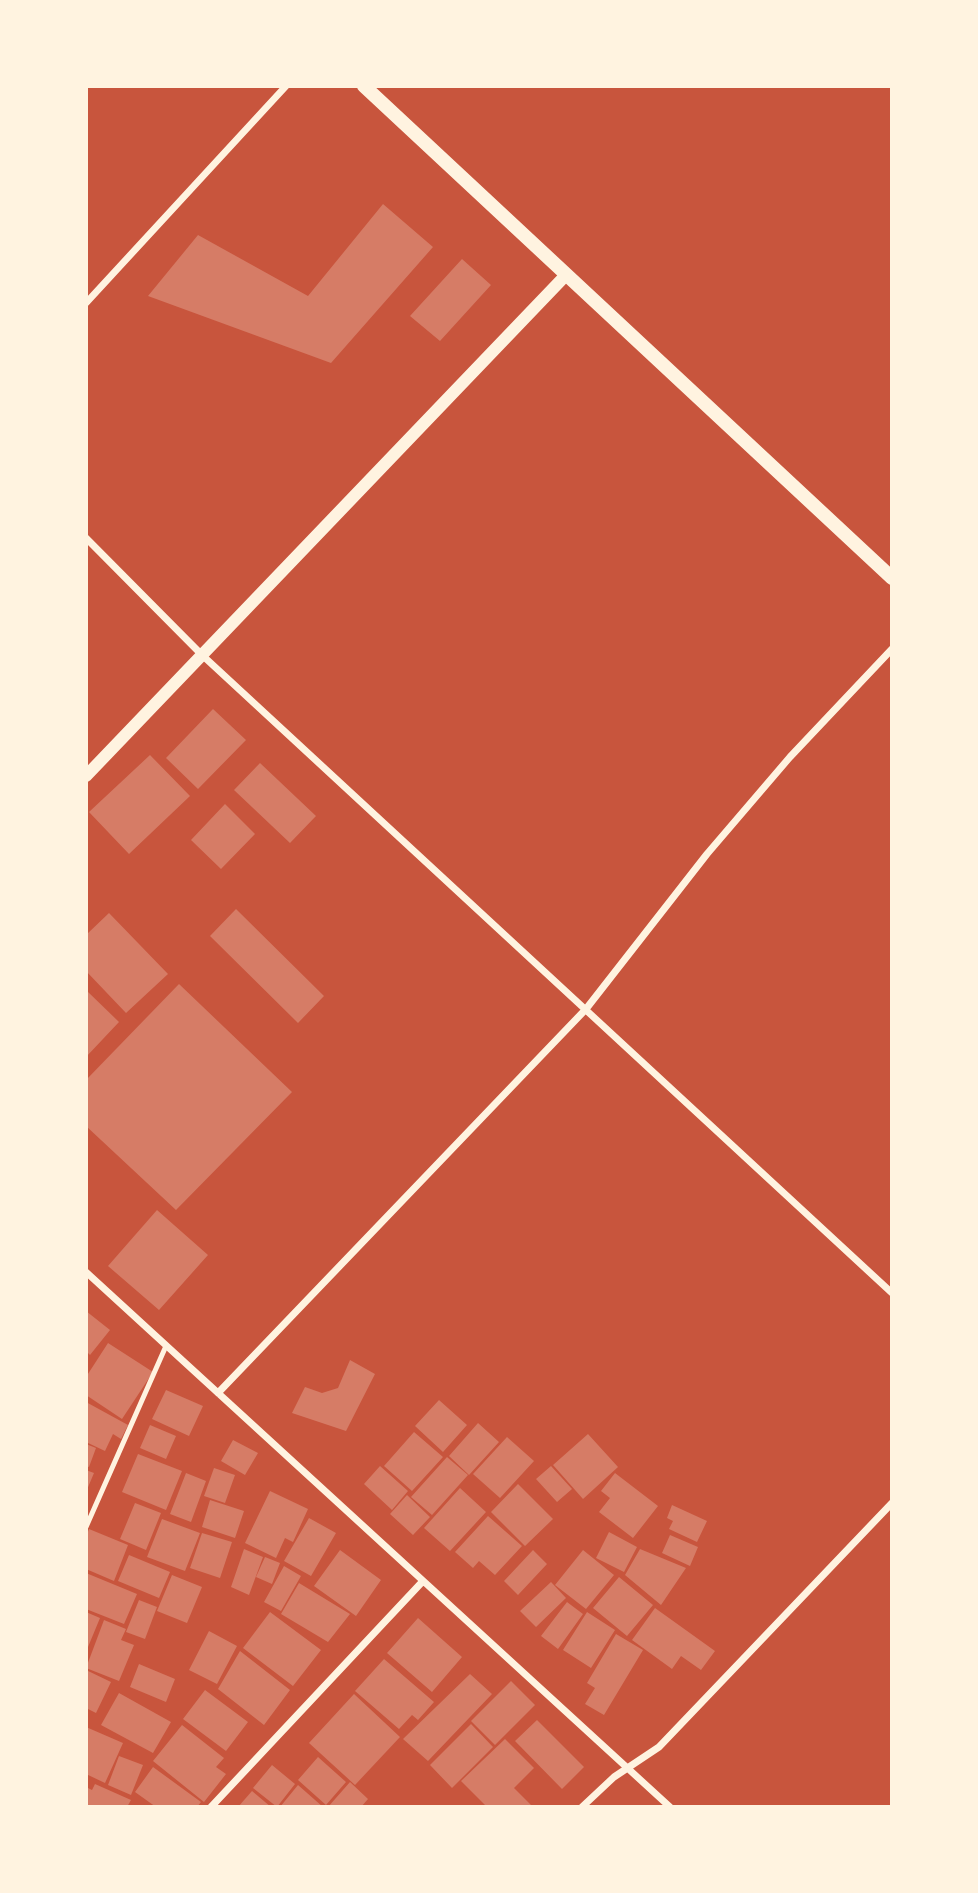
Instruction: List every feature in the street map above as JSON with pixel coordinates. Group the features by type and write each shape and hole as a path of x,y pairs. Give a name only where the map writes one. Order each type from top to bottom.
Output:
{"main road":[{"path":"364,86 892,578"}],"street":[{"path":"86,303 286,86"},
{"path":"86,776 566,275"},
{"path":"86,538 202,655 892,1293"},
{"path":"218,1393 586,1009 707,854 790,757 892,649"},
{"path":"86,1272 670,1807"},
{"path":"582,1807 659,1747 892,1503"},
{"path":"211,1807 423,1581"}],"lane":[{"path":"86,1527 166,1346"}],"building":[{"path":"383,204 433,247 331,363 148,296 198,235 308,296"},
{"path":"462,259 491,285 440,341 410,316"},
{"path":"213,709 246,740 198,789 166,758"},
{"path":"150,755 190,796 129,854 89,812"},
{"path":"260,763 316,816 290,843 234,790"},
{"path":"225,804 255,834 221,869 191,840"},
{"path":"236,909 324,996 298,1023 210,936"},
{"path":"109,913 168,974 126,1013 86,971 86,935"},
{"path":"179,984 292,1092 176,1210 86,1126 86,1080"},
{"path":"86,990 119,1022 86,1057"},
{"path":"157,1210 208,1255 159,1310 108,1266"},
{"path":"86,1311 110,1330 90,1355 86,1351"},
{"path":"108,1343 153,1372 122,1419 86,1395 86,1377"},
{"path":"350,1360 375,1374 346,1431 292,1413 305,1387 322,1393 338,1388"},
{"path":"166,1390 203,1406 189,1436 152,1419"},
{"path":"439,1400 467,1425 443,1452 415,1426"},
{"path":"86,1402 128,1425 121,1439 113,1434 105,1451 86,1442"},
{"path":"478,1423 499,1442 469,1475 449,1456"},
{"path":"150,1425 176,1436 166,1459 140,1448"},
{"path":"414,1432 443,1457 412,1491 384,1466"},
{"path":"588,1434 618,1467 583,1499 553,1465"},
{"path":"507,1437 534,1461 500,1498 473,1474"},
{"path":"233,1440 258,1453 245,1475 221,1461"},
{"path":"86,1444 96,1448 89,1467 86,1466"},
{"path":"138,1454 182,1471 166,1510 122,1492"},
{"path":"447,1457 468,1475 432,1515 411,1497"},
{"path":"380,1466 408,1491 392,1510 364,1484"},
{"path":"551,1466 572,1489 557,1502 536,1479"},
{"path":"214,1468 235,1475 225,1503 204,1496"},
{"path":"86,1470 94,1473 86,1492"},
{"path":"186,1473 206,1481 191,1522 170,1514"},
{"path":"615,1473 658,1506 633,1538 599,1512 610,1498 601,1491"},
{"path":"518,1484 553,1519 525,1546 491,1512"},
{"path":"460,1488 486,1512 450,1551 424,1528"},
{"path":"270,1491 308,1509 293,1542 285,1538 276,1558 245,1543"},
{"path":"407,1495 430,1517 413,1535 390,1514"},
{"path":"210,1500 244,1511 235,1538 202,1527"},
{"path":"135,1503 161,1513 146,1550 120,1539"},
{"path":"672,1505 707,1521 697,1542 669,1529 673,1521 667,1518"},
{"path":"488,1516 522,1546 495,1575 479,1561 473,1568 455,1552"},
{"path":"309,1518 336,1533 311,1576 284,1561"},
{"path":"162,1519 200,1533 185,1571 147,1557"},
{"path":"89,1529 128,1545 114,1581 86,1569 86,1537"},
{"path":"609,1532 637,1547 624,1572 596,1558"},
{"path":"202,1533 232,1542 220,1578 190,1568"},
{"path":"670,1535 698,1547 690,1566 662,1553"},
{"path":"244,1549 263,1557 249,1595 231,1587"},
{"path":"640,1549 686,1568 661,1605 625,1575"},
{"path":"340,1550 381,1580 356,1616 314,1586"},
{"path":"533,1550 547,1564 518,1595 504,1581"},
{"path":"583,1550 614,1575 586,1609 555,1585"},
{"path":"129,1555 170,1572 159,1598 118,1581"},
{"path":"265,1557 280,1563 272,1584 256,1577"},
{"path":"284,1566 301,1576 281,1611 264,1602"},
{"path":"86,1573 137,1594 124,1624 86,1609"},
{"path":"172,1575 202,1587 187,1623 157,1611"},
{"path":"619,1577 653,1605 627,1636 593,1608"},
{"path":"551,1582 566,1598 536,1627 520,1611"},
{"path":"299,1583 350,1614 328,1642 281,1614"},
{"path":"139,1600 157,1607 145,1639 126,1632"},
{"path":"567,1602 583,1614 558,1649 541,1636"},
{"path":"655,1608 715,1651 701,1670 681,1656 672,1669 632,1640"},
{"path":"86,1612 100,1618 88,1647 86,1646"},
{"path":"270,1612 321,1650 293,1686 243,1648"},
{"path":"587,1612 615,1630 591,1668 563,1650"},
{"path":"418,1618 462,1657 432,1692 387,1653"},
{"path":"104,1620 126,1629 121,1640 134,1645 119,1681 86,1668"},
{"path":"209,1631 237,1646 217,1684 189,1670"},
{"path":"616,1634 643,1650 604,1715 585,1704 595,1688 587,1683"},
{"path":"240,1651 290,1690 264,1725 218,1689"},
{"path":"384,1659 434,1702 418,1720 412,1715 399,1729 355,1691"},
{"path":"139,1664 175,1679 166,1702 130,1687"},
{"path":"86,1670 111,1682 96,1713 86,1708"},
{"path":"470,1674 492,1694 428,1761 403,1739"},
{"path":"511,1681 535,1705 495,1745 471,1721"},
{"path":"205,1690 248,1722 226,1751 183,1719"},
{"path":"119,1693 171,1722 153,1753 101,1725"},
{"path":"354,1694 400,1737 355,1785 309,1743"},
{"path":"537,1720 584,1767 562,1789 515,1741"},
{"path":"471,1724 493,1747 452,1788 430,1765"},
{"path":"182,1725 224,1758 216,1767 226,1774 204,1802 153,1761"},
{"path":"86,1727 123,1743 105,1783 86,1774"},
{"path":"505,1739 534,1768 514,1788 533,1807 487,1807 461,1781"},
{"path":"119,1756 143,1765 131,1795 108,1785"},
{"path":"318,1757 346,1782 326,1805 298,1780"},
{"path":"272,1765 295,1784 277,1807 253,1788"},
{"path":"153,1767 201,1802 197,1807 156,1807 135,1792"},
{"path":"350,1782 368,1799 361,1807 328,1807"},
{"path":"95,1784 131,1800 127,1807 86,1807 86,1787 92,1790"},
{"path":"298,1785 323,1807 280,1807"},
{"path":"252,1791 271,1807 238,1807"}]}
